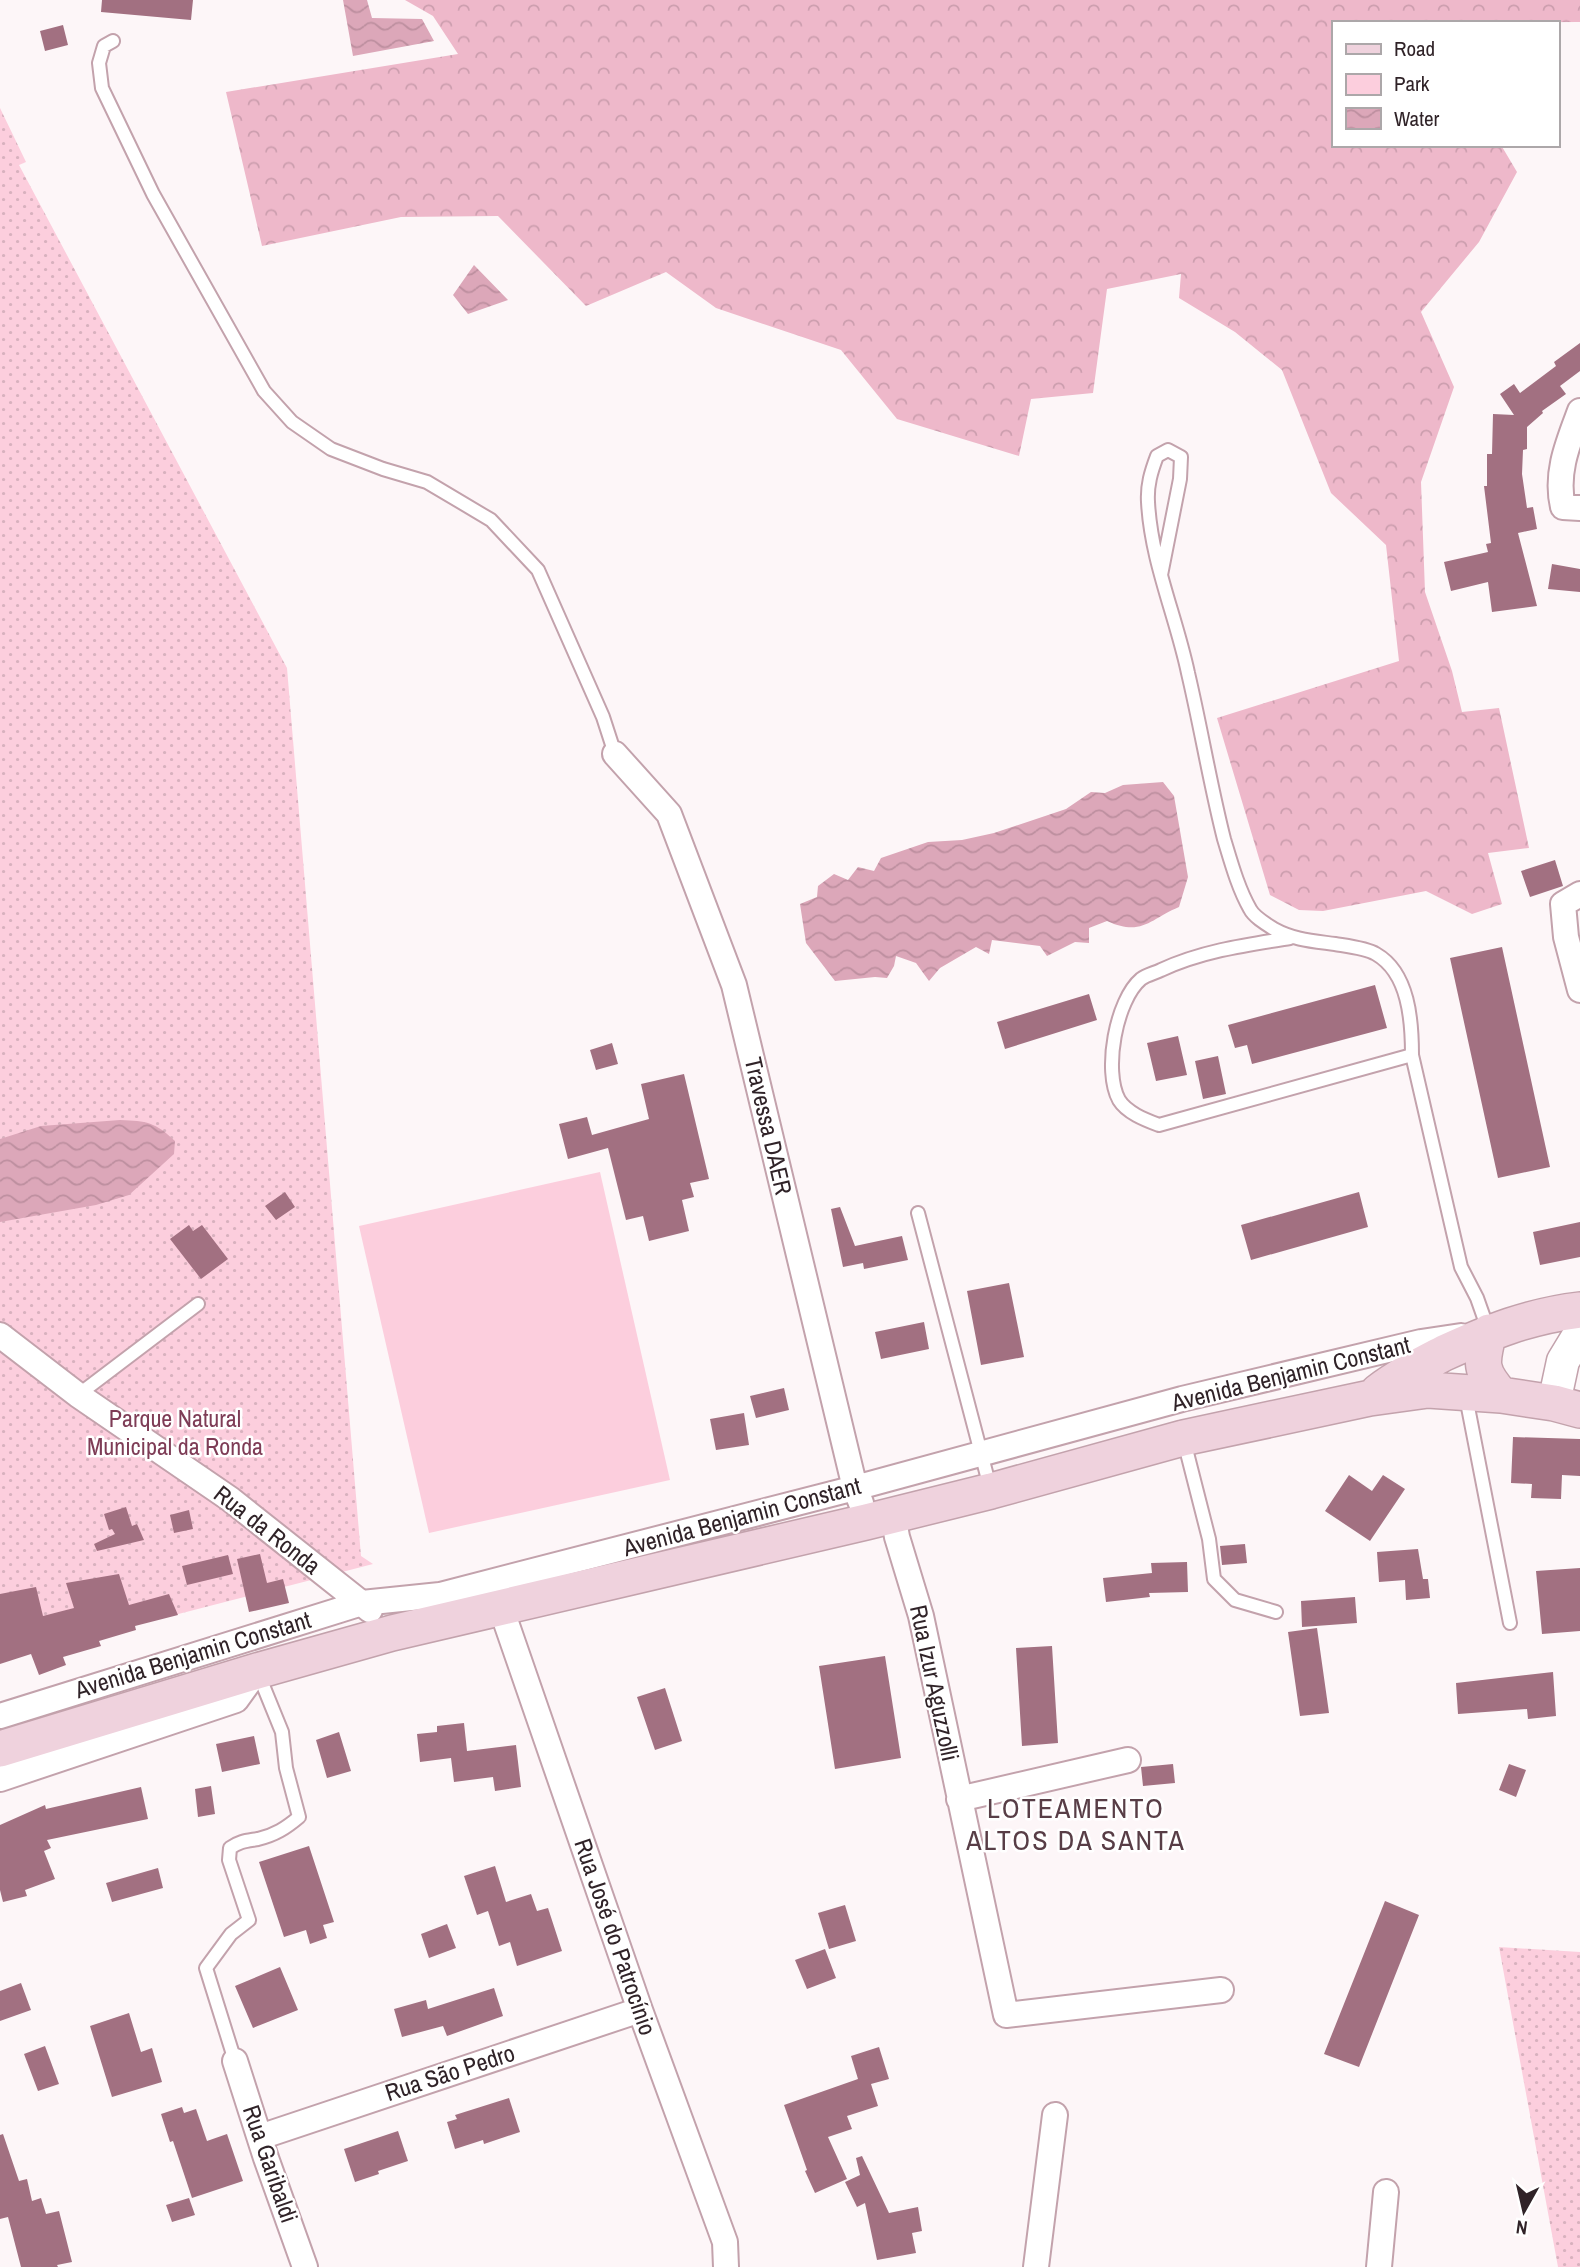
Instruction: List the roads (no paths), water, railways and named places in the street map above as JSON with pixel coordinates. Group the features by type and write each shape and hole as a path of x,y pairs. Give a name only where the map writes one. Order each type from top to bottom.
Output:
{"main road":[{"path":"1370,1398 1400,1375 1489,1332 1518,1322 1580,1310"},
{"path":"1489,1332 1481,1360 1489,1381 1501,1395"},
{"name":"Avenida Benjamin Constant","path":"3,1742 392,1633 880,1519 1184,1438 1370,1398 1428,1390 1501,1395 1573,1407"}],"street":[{"path":"1571,508 1559,488 1573,448 1580,411"},
{"name":"Travessa DAER","path":"615,754 669,814 734,985 855,1488 880,1519"},
{"path":"1572,899 1566,937 1580,990"},
{"name":"Avenida Benjamin Constant","path":"3,1742 362,1603 440,1595 855,1488 1195,1396 1421,1342 1489,1332"},
{"path":"1573,1407 1563,1361 1580,1333"},
{"name":"Rua da Ronda","path":"0,1335 79,1395 230,1499 362,1603 392,1633"},
{"name":"Rua Izur Aguzzolli","path":"880,1519 897,1537 921,1616 1006,2015 1221,1990"},
{"name":"Rua José do Patrocínio","path":"501,1608 640,2010 725,2242 726,2267"},
{"name":"Avenida Benjamin Constant","path":"0,1779 236,1700 257,1671"},
{"path":"959,1799 1128,1760"},
{"name":"Rua São Pedro","path":"260,2137 640,2010"},
{"name":"Rua Garibaldi","path":"235,2061 306,2267"},
{"path":"1037,2267 1055,2115"},
{"path":"1379,2267 1385,2192"}],"lane":[{"path":"113,41 104,46 99,63 102,88 153,194 264,391 292,422 331,449 427,482 491,520 538,570 603,717 615,754"},
{"path":"1161,575 1180,478 1181,457 1168,450 1157,456 1149,480 1148,502 1161,575 1188,671 1215,803 1232,867 1251,911 1290,938"},
{"path":"1412,1055 1159,1125 1139,1117 1120,1101 1112,1073 1115,1037 1126,999 1142,979 1189,958 1237,946 1290,938 1376,953 1395,970 1404,994 1412,1027 1412,1055 1461,1267 1477,1298 1489,1332"},
{"path":"918,1213 991,1491"},
{"path":"79,1395 198,1304"},
{"path":"1466,1392 1510,1623"},
{"path":"1184,1438 1209,1539 1214,1580 1234,1600 1276,1612"},
{"path":"235,2061 206,1968 231,1934 249,1920 229,1860 230,1848 239,1841 258,1839 284,1830 299,1817 286,1768 282,1732 257,1671"}],"water":[{"path":"343,0 367,0 372,18 422,19 434,41 353,56"},
{"path":"474,265 508,300 468,314 453,295"},
{"path":"1163,782 1174,796 1188,877 1179,907 1145,925 1129,927 1107,921 1089,928 1089,943 1075,942 1047,956 1040,946 992,940 989,954 976,947 940,968 929,981 916,963 896,956 887,978 835,981 806,943 800,904 817,897 818,886 834,874 848,880 858,867 874,871 881,858 928,842 962,840 994,833 1066,809 1091,792 1105,793 1123,785"},
{"path":"120,1120 156,1126 175,1141 174,1154 129,1195 96,1205 0,1222 0,1139 41,1126"}],"district":[{"name":"LOTEAMENTO ALTOS DA SANTA","path":"1076,1824"}],"park label":[{"name":"Parque Natural Municipal da Ronda","path":"175,1433"}]}
